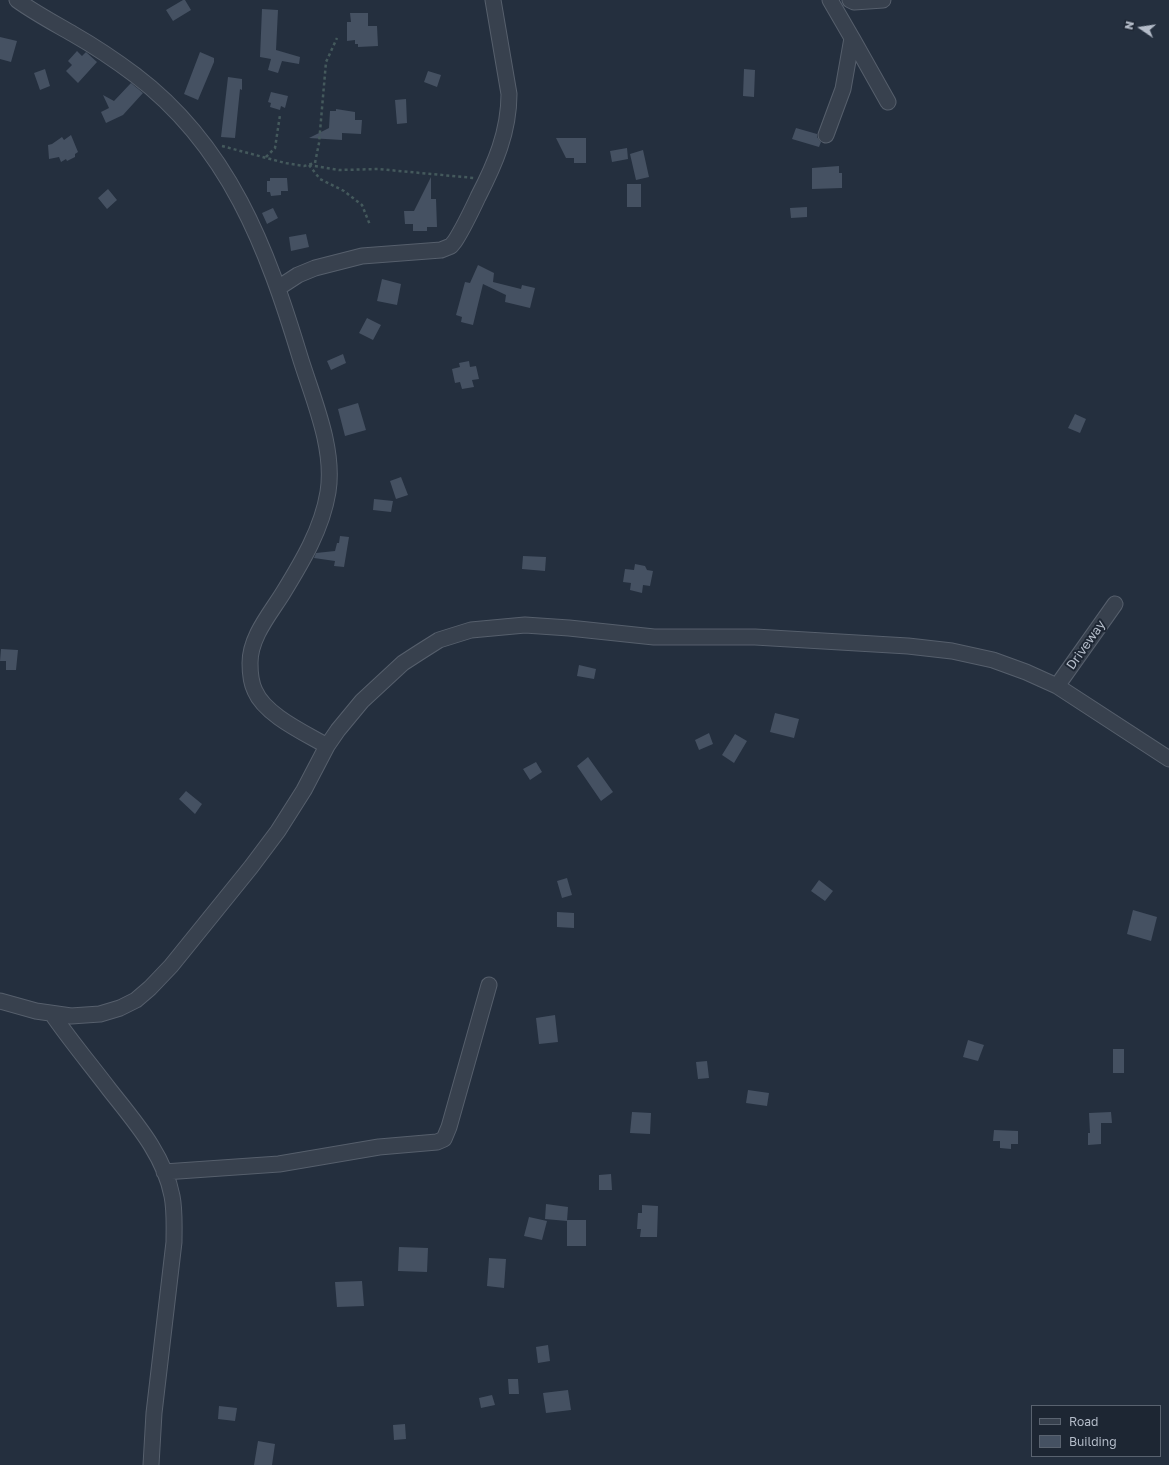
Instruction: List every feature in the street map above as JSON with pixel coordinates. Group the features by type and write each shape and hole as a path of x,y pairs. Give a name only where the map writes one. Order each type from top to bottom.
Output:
{"street":[{"path":"18,0 134,74 184,119 202,140 224,173 252,222 278,288 323,429 330,475 326,501 316,533 252,646 250,662 251,677 255,691 263,704 276,715 327,746"},
{"path":"278,288 298,275 314,268 362,256 441,250 451,246 460,234 487,180 503,140 509,108 509,94 493,0"},
{"path":"830,0 888,102"},
{"path":"850,0 854,2 883,0"},
{"path":"826,135 843,89 852,38"},
{"name":"Driveway","path":"1058,686 1115,604"},
{"path":"0,1001 36,1011 71,1016 100,1014 120,1008 136,1000 150,988 186,947 278,831 304,790 327,746 362,701 403,663 440,640 471,630 525,625 654,637 755,637 908,646 952,651 993,660 1058,686 1169,760"},
{"path":"164,1172 279,1164 378,1147 437,1142 444,1139 449,1127 489,985"},
{"path":"52,1014 148,1138 164,1172 172,1195 174,1242 154,1413 150,1465"}],"path":[{"path":"309,165 314,163 319,143 326,62 337,38"},
{"path":"265,158 275,148 280,115"},
{"path":"202,140 265,158 304,166 309,165 339,170 378,169 406,171 487,180"},
{"path":"309,165 320,179 344,191 362,205 370,225"}],"building":[{"path":"185,0 191,10 173,21 166,10"},
{"path":"262,9 278,10 276,50 300,57 299,64 282,61 278,73 268,70 271,59 260,57"},
{"path":"350,13 368,13 368,26 377,26 378,46 358,47 358,44 355,44 355,40 347,41 347,22 351,22"},
{"path":"0,37 17,41 11,62 0,59"},
{"path":"77,51 82,56 86,52 97,62 78,83 66,71 72,65 68,61"},
{"path":"200,52 214,58 214,62 198,100 184,94"},
{"path":"45,69 50,86 40,90 34,73"},
{"path":"744,69 755,70 754,97 743,96"},
{"path":"428,71 441,75 437,87 424,82"},
{"path":"228,77 242,79 242,90 240,89 235,138 221,137"},
{"path":"131,83 143,93 123,115 106,123 101,112 109,108 103,95 114,101"},
{"path":"271,92 288,96 285,108 281,106 280,110 270,107 271,103 268,102"},
{"path":"406,99 407,123 397,124 395,100"},
{"path":"336,109 355,112 355,120 362,120 361,134 342,133 342,140 309,138 329,128 330,111 336,111"},
{"path":"796,128 817,134 817,137 821,142 819,147 792,139"},
{"path":"71,135 78,152 75,154 75,157 61,162 59,157 49,159 48,145 62,137 64,140"},
{"path":"556,138 586,138 586,163 574,163 574,158 566,158"},
{"path":"627,148 628,159 612,162 610,151"},
{"path":"643,150 649,177 636,180 630,154"},
{"path":"839,166 839,173 842,173 842,188 812,189 812,168"},
{"path":"431,177 431,199 436,199 437,227 427,227 427,231 413,231 413,224 405,224 404,211 414,211"},
{"path":"270,178 287,178 288,191 281,191 281,195 271,196 270,192 267,192 267,181 270,181"},
{"path":"627,184 641,184 641,207 627,207"},
{"path":"108,189 117,200 107,209 98,198"},
{"path":"807,207 807,217 791,218 790,208"},
{"path":"273,208 278,218 267,224 262,213"},
{"path":"306,234 309,247 291,251 289,237"},
{"path":"478,265 494,273 493,282 521,289 522,285 535,288 530,308 505,302 506,295 483,284 473,325 461,322 462,317 456,315 465,282 470,283"},
{"path":"382,279 401,284 397,305 377,301"},
{"path":"367,318 381,325 373,340 359,333"},
{"path":"343,354 346,363 331,370 327,361"},
{"path":"469,361 470,367 476,366 479,379 472,380 474,387 462,389 460,382 455,383 452,369 460,367 459,363"},
{"path":"358,403 366,430 345,436 338,409"},
{"path":"1075,414 1086,419 1080,433 1068,428"},
{"path":"401,477 408,495 396,499 390,481"},
{"path":"374,499 393,501 391,512 373,510"},
{"path":"340,536 349,537 344,567 334,566 335,561 314,558 316,553 335,551 337,543 339,543"},
{"path":"523,556 546,557 545,571 522,569"},
{"path":"635,564 645,566 647,570 653,571 650,586 643,585 642,593 630,590 631,583 623,582 625,569 634,570"},
{"path":"1,649 18,650 16,670 6,670 6,661 0,661"},
{"path":"579,665 596,669 594,679 577,676"},
{"path":"775,713 799,719 794,738 770,732"},
{"path":"709,733 713,744 699,750 695,740"},
{"path":"735,734 747,741 734,763 722,755"},
{"path":"588,757 613,792 601,801 577,766"},
{"path":"536,762 542,772 530,780 523,769"},
{"path":"186,791 202,804 195,814 179,799"},
{"path":"567,878 572,895 562,898 557,881"},
{"path":"819,880 833,891 825,901 811,891"},
{"path":"1133,910 1157,917 1151,941 1127,934"},
{"path":"557,912 574,913 574,928 557,927"},
{"path":"555,1015 558,1042 539,1044 536,1018"},
{"path":"968,1040 984,1045 978,1061 963,1057"},
{"path":"1113,1049 1124,1049 1124,1073 1113,1073"},
{"path":"707,1061 709,1078 698,1079 696,1062"},
{"path":"748,1090 769,1093 767,1106 746,1103"},
{"path":"632,1112 651,1113 650,1134 630,1133"},
{"path":"1111,1112 1112,1123 1101,1123 1101,1144 1088,1145 1088,1133 1090,1133 1089,1113"},
{"path":"994,1130 1018,1131 1018,1144 1011,1144 1011,1149 1000,1148 1000,1141 993,1141"},
{"path":"611,1174 612,1190 599,1190 599,1175"},
{"path":"546,1204 568,1207 567,1221 545,1219"},
{"path":"642,1205 658,1206 657,1237 640,1237 641,1229 637,1229 638,1213 642,1213"},
{"path":"529,1217 547,1221 542,1240 524,1236"},
{"path":"567,1220 586,1220 586,1246 567,1246"},
{"path":"399,1247 428,1248 427,1272 398,1271"},
{"path":"489,1258 506,1259 504,1288 487,1286"},
{"path":"362,1281 364,1306 337,1307 335,1282"},
{"path":"548,1345 550,1361 538,1363 536,1347"},
{"path":"508,1379 518,1379 519,1394 509,1394"},
{"path":"568,1390 571,1410 546,1413 543,1393"},
{"path":"492,1395 495,1405 481,1408 479,1398"},
{"path":"219,1406 237,1408 235,1421 218,1419"},
{"path":"405,1424 406,1439 394,1440 393,1425"},
{"path":"258,1441 275,1444 272,1465 254,1465"}]}
